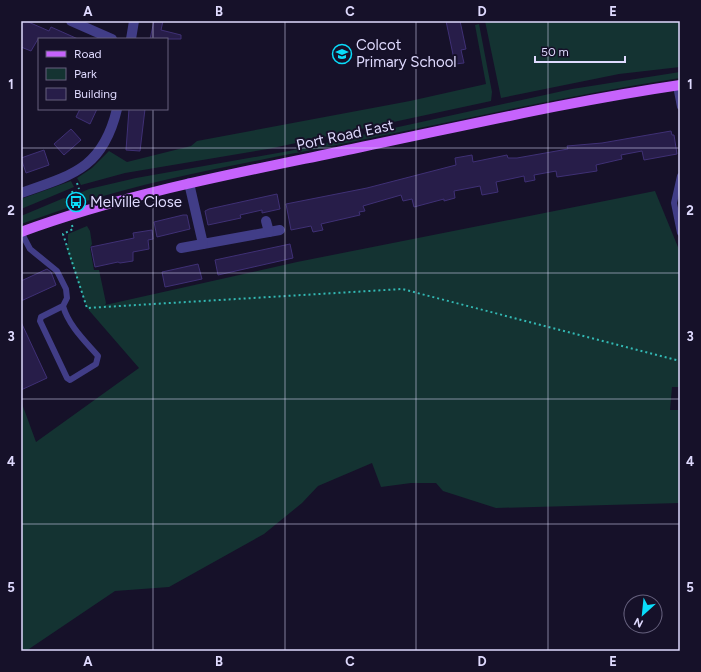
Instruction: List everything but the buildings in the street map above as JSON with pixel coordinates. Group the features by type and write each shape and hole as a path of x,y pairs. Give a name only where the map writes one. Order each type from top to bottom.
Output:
{"main road":[{"name":"Port Road East","path":"21,232 70,214 133,196 189,183 560,106 678,86"}],"street":[{"path":"71,21 110,38"},
{"path":"131,38 134,21"},
{"path":"21,193 76,171 93,160 105,143 117,110"},
{"path":"189,183 203,244"},
{"path":"266,221 269,232"},
{"path":"181,248 280,230"}],"lane":[{"path":"678,86 680,107"},
{"path":"680,176 674,203 680,233"},
{"path":"21,232 30,249 50,264 63,280 67,298 63,306 41,317 40,320 67,378 70,380 96,364 98,356 66,317 63,306"}],"path":[{"path":"70,214 73,230 63,234 87,308 402,289 680,361"}],"green space":[{"path":"485,21 680,21 680,67 619,74 501,98"},
{"path":"479,24 492,92 491,101 268,149 125,173 81,185 77,178 92,168 109,151 127,162 191,146 197,141 410,101 486,84 475,25"},
{"path":"680,72 680,78 558,100 182,176 80,203 80,193 89,189 136,178 289,151 572,89"},
{"path":"71,181 74,187 21,209 21,199"},
{"path":"655,191 680,252 680,387 672,387 670,410 680,410 680,503 496,508 443,491 436,483 411,483 381,487 372,463 318,486 302,503 264,534 169,587 115,591 26,651 21,651 21,401 36,442 139,368 87,308 66,247 68,244 68,234 87,226 90,231 92,244 90,248 94,270 99,270 106,303 105,305 297,262"},
{"path":"64,198 71,203 66,205 67,208 21,224 21,216"}],"place":[{"name":"Colcot Primary School","path":"342,54"},
{"name":"Melville Close","path":"76,202"}]}
